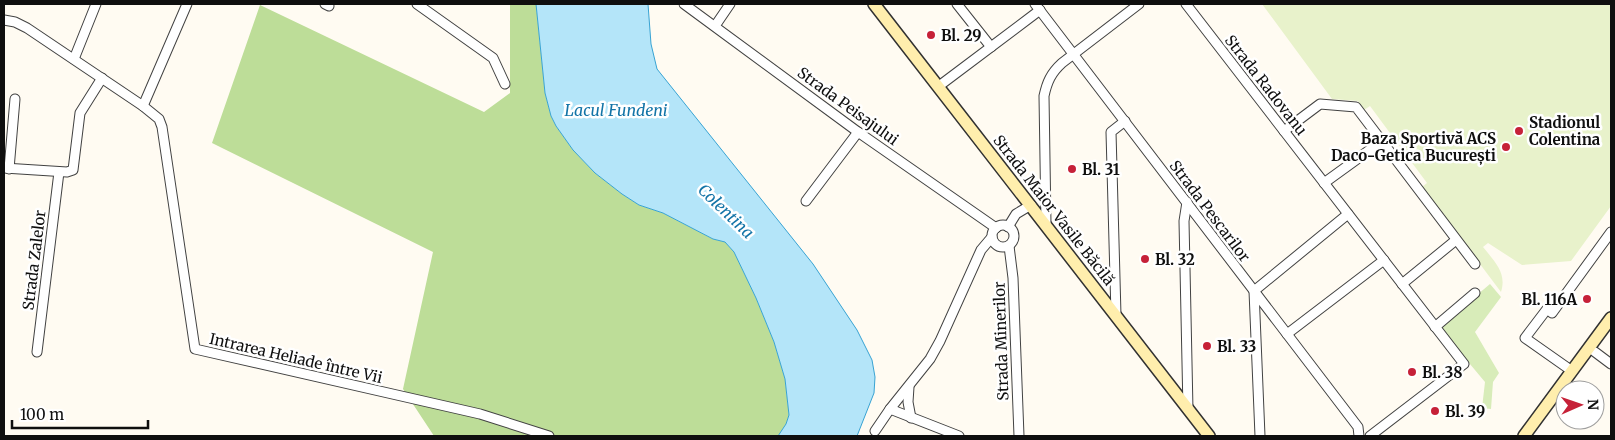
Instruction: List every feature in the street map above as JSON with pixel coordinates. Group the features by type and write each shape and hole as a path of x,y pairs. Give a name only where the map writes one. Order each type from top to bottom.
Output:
{"street":[{"path":"74,59 96,4"},
{"path":"4,20 22,25 143,106 187,4"},
{"path":"417,4 486,51 493,58 505,84"},
{"name":"Strada Peisajului","path":"684,4 858,132 996,228"},
{"path":"715,26 730,4"},
{"name":"Strada Maior Vasile Băcilă","path":"874,4 1209,436"},
{"path":"957,4 991,47"},
{"path":"1046,224 1044,96 1047,83 1052,72 1139,4"},
{"name":"Strada Radovanu","path":"1186,4 1464,364 1370,436"},
{"path":"939,86 991,47 1038,7"},
{"name":"Strada Pescarilor","path":"1038,7 1358,427 1360,436"},
{"path":"15,98 7,169 67,172 73,170 80,113 102,78"},
{"path":"1284,131 1320,104 1356,107 1475,264"},
{"name":"Intrarea Heliade între Vii","path":"143,106 159,119 162,127 195,349 480,414 549,436"},
{"path":"1116,315 1111,132 1125,121"},
{"path":"806,201 858,132"},
{"path":"1324,183 1382,141"},
{"name":"Strada Zalelor","path":"37,352 59,172"},
{"path":"1187,202 1184,221 1188,410"},
{"path":"1008,227 1016,214 1031,205"},
{"path":"1260,436 1254,291 1348,214"},
{"path":"875,431 936,349 980,250 992,237 996,228 1008,227 1014,236 1009,246 1005,247 998,246 992,237"},
{"path":"1572,371 1525,338 1547,309 1552,313 1611,232"},
{"path":"1402,284 1456,240"},
{"name":"Strada Minerilor","path":"1009,246 1013,278 1018,436"},
{"path":"1287,334 1384,260"},
{"path":"1435,327 1475,293"},
{"path":"1524,436 1611,318"},
{"path":"1574,380 1611,330"},
{"path":"1595,352 1611,364"},
{"path":"909,386 908,402 911,418"},
{"path":"1533,436 1555,406"},
{"path":"890,409 959,436"}],"green space":[{"path":"508,4 536,4 545,93 551,116 573,150 595,173 639,205 663,213 713,239 725,242 734,252 774,342 785,379 789,415 786,424 778,436 434,436 403,389 433,252 212,143 260,5 484,112 510,93 510,5"},
{"name":"Baza Sportivă ACS Daco-Getica București","path":"1262,4 1611,4 1611,206 1571,261 1522,265 1488,243 1483,247 1496,263 1501,273 1501,292 1422,187 1427,183 1370,106 1364,110 1358,101 1332,99"},
{"path":"1490,284 1501,297 1475,332 1499,373 1493,382 1491,409 1482,408 1485,382 1439,327"}],"water":[{"name":"Lacul Fundeni","path":"536,4 648,4 651,44 657,69 813,264 857,330 872,360 875,377 874,393 857,436 778,436 786,424 789,415 785,379 774,342 734,252 725,242 713,239 663,213 639,205 595,173 573,150 551,116 545,93"}],"place":[{"name":"Bl. 29","path":"931,35"},
{"name":"Stadionul Colentina","path":"1519,131"},
{"name":"Baza Sportivă ACS Daco-Getica București","path":"1506,147"},
{"name":"Bl. 31","path":"1072,169"},
{"name":"Bl. 32","path":"1145,259"},
{"name":"Bl. 116A","path":"1587,299"},
{"name":"Bl. 33","path":"1207,346"},
{"name":"Bl. 38","path":"1412,372"},
{"name":"Bl. 39","path":"1435,411"}],"water label":[{"name":"Colentina","path":"726,211"}]}
